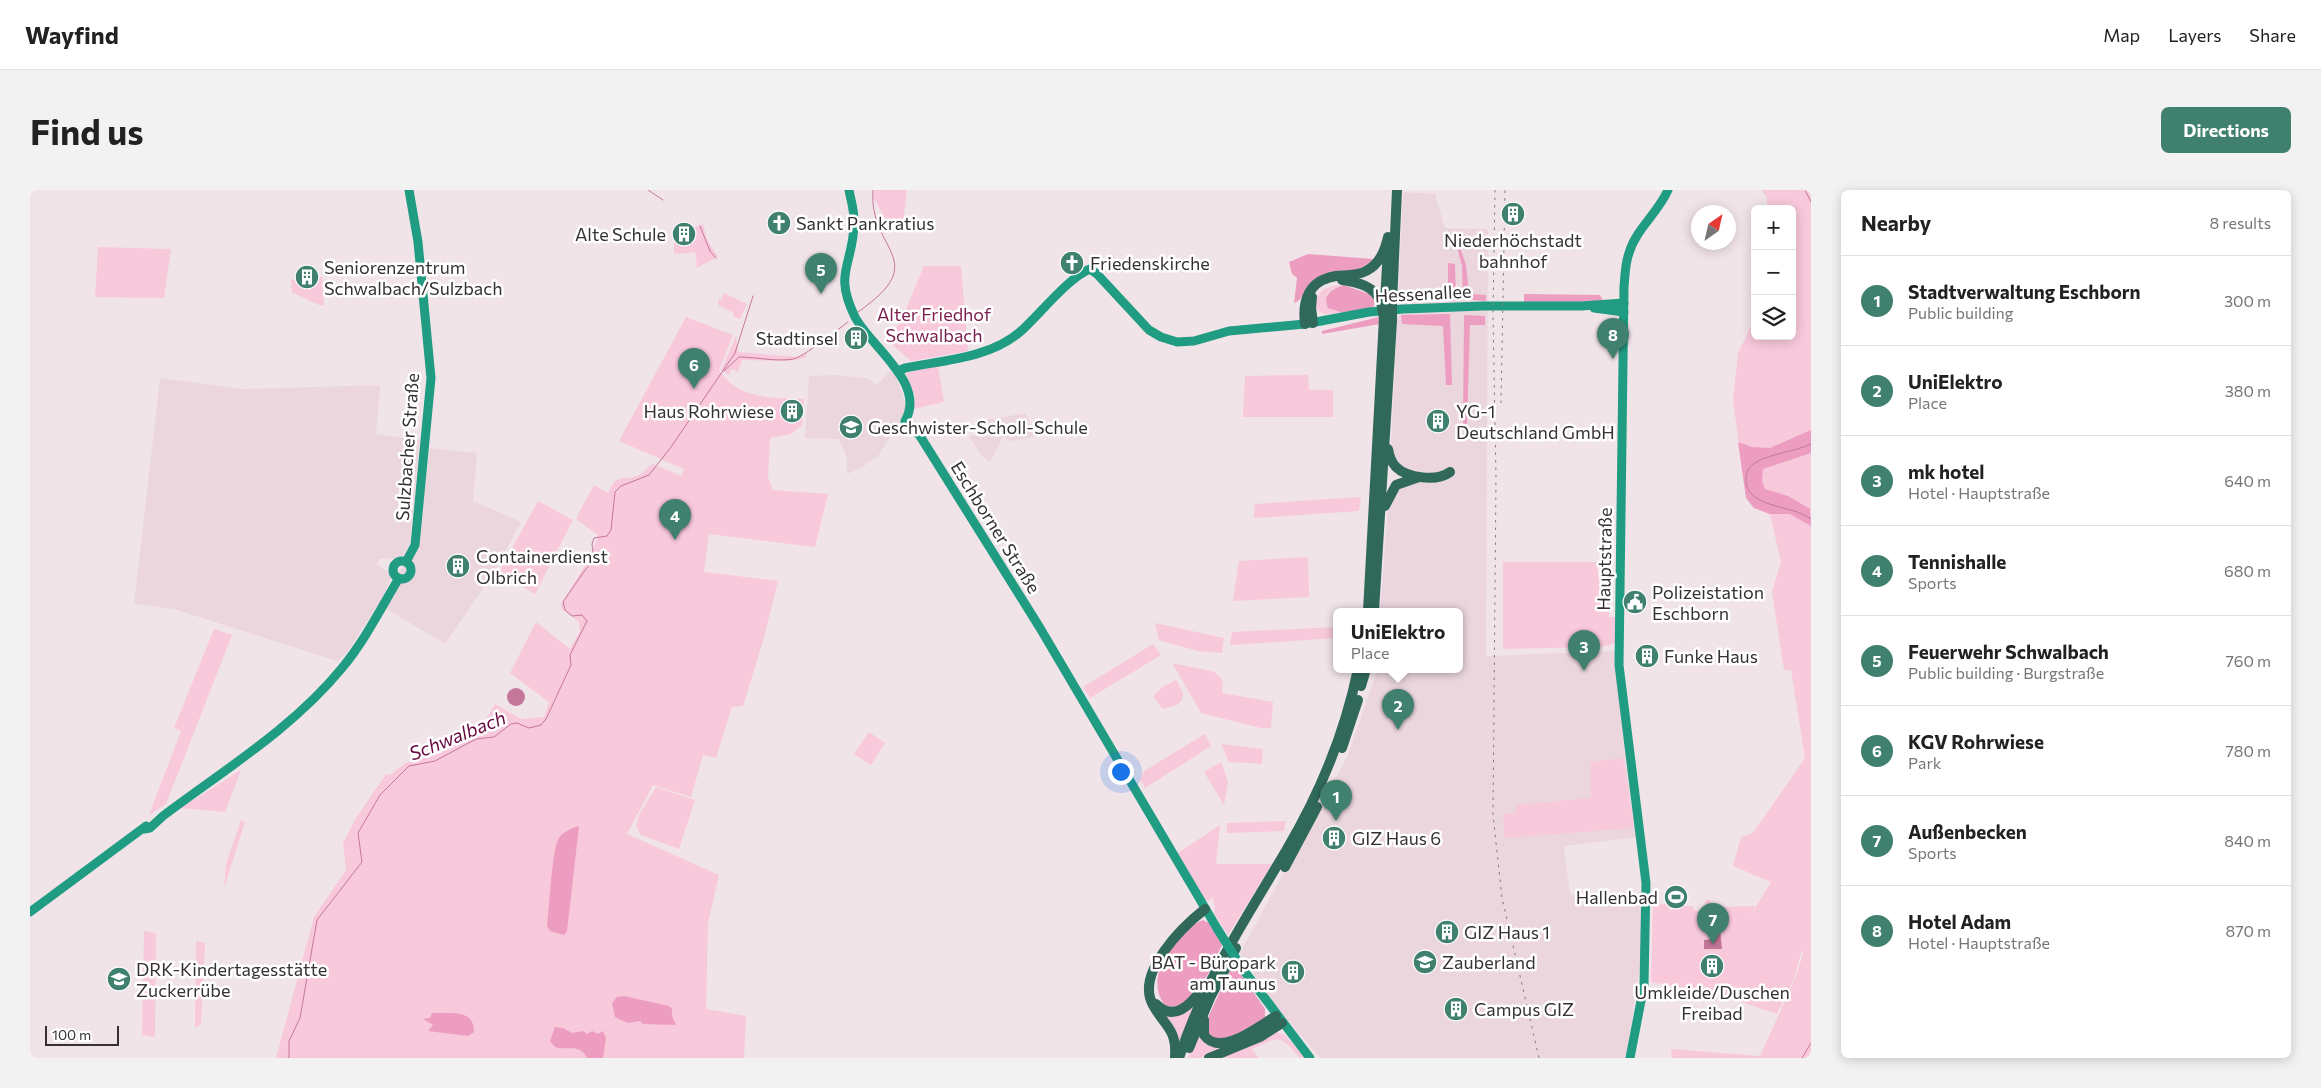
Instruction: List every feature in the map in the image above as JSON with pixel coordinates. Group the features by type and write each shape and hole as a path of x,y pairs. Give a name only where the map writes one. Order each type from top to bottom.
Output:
{"highway":[{"path":"1374,608 1386,440 1386,302 1391,190"},
{"path":"1386,302 1397,190"},
{"path":"1309,324 1305,301 1313,286 1329,278 1368,271 1383,254 1388,237"},
{"path":"1309,324 1311,298 1316,290 1324,284 1335,280 1356,282 1374,291 1386,302"},
{"path":"1368,608 1387,320"},
{"path":"1386,440 1390,458 1396,467 1406,473 1420,476 1443,476 1450,472"},
{"path":"1381,519 1388,496 1396,485 1420,476"},
{"path":"1150,988 1153,999 1160,1007 1169,1012 1181,1010 1191,1003 1216,967 1288,848 1318,789 1342,730 1357,673"},
{"path":"1186,1058 1210,998 1244,932 1294,851 1324,792 1349,732 1365,673"},
{"path":"1175,1058 1174,1035 1154,1007 1150,988 1151,977 1162,954 1180,931 1205,909"},
{"path":"1179,1058 1188,1030 1216,967"},
{"path":"1210,998 1203,1031 1207,1039 1215,1044 1232,1042 1279,1019"},
{"path":"1209,1058 1260,1037 1279,1019"}],"street":[{"name":"Sulzbacher Straße","path":"30,912 144,829 156,817 165,814 262,742 328,684 355,651 399,578 406,578 411,573 410,566 406,562 415,545 431,378 418,242 409,190"},
{"path":"850,190 854,225 843,281 846,296 857,320 898,371"},
{"name":"Hauptstraße","path":"1630,1058 1644,985 1646,883 1619,664 1624,308 1629,251 1636,237 1657,211 1668,190"},
{"name":"Hessenallee","path":"898,371 997,348 1020,331 1085,271 1091,269 1149,330 1169,340 1185,342 1229,331 1309,324 1403,309 1483,306 1624,308"},
{"name":"Eschborner Straße","path":"898,371 911,401 910,413 905,421 920,436 1040,628 1205,909 1242,968 1310,1058"}],"shaded area":[{"path":"1403,192 1435,194 1445,228 1488,229 1486,656 1618,651 1638,837 1564,846 1570,895 1644,893 1641,959 1626,1058 1320,1058 1273,1003 1240,953 1348,755 1376,673 1463,673 1463,608 1380,608 1388,506 1400,488 1418,481 1417,471 1407,469 1398,463 1391,446"},
{"path":"1457,238 1466,265 1469,294 1486,295 1486,301 1463,299 1462,266 1455,239"},
{"path":"1308,254 1374,259 1352,272 1310,287 1294,303 1297,278 1292,274 1289,262"},
{"path":"1448,263 1455,264 1456,301 1401,300 1401,292 1448,292"},
{"path":"1344,285 1369,294 1376,301 1373,307 1344,313 1328,308 1326,299 1329,293"},
{"path":"1524,294 1600,295 1603,300 1581,303 1524,302"},
{"path":"1450,314 1452,385 1446,385 1443,326 1402,324 1401,315"},
{"path":"1464,315 1485,316 1485,325 1470,325 1467,424 1463,424"},
{"path":"1379,317 1380,324 1322,334 1322,331"},
{"name":"Geschwister-Scholl-Schule","path":"890,371 895,375 907,408 879,455 861,468 847,474 847,458 839,439 805,438 809,376 836,375 867,378 877,385"},
{"path":"160,378 242,389 380,385 376,434 420,440 410,541 404,555 400,558 379,559 377,565 390,573 391,578 383,597 408,557 421,515 430,448 477,453 473,501 521,522 495,571 445,644 378,604 348,651 337,661 174,609 134,604"},
{"path":"1026,413 1034,437 1011,441 1003,437 990,462 981,455 969,436 988,433 986,420"},
{"path":"1811,430 1811,453 1763,469 1762,481 1765,489 1788,496 1810,509 1811,526 1790,514 1770,514 1754,508 1746,498 1738,442 1752,447 1770,448"},
{"path":"512,688 520,688 525,693 523,704 512,706 507,701 507,693"},
{"path":"579,826 567,931 564,935 550,931 547,926 553,866 559,838 571,829"},
{"path":"1203,920 1209,923 1222,945 1208,975 1195,994 1178,1006 1167,1007 1160,996 1158,984 1159,971 1164,958 1181,934"},
{"path":"1720,929 1722,949 1704,949 1704,940 1716,937 1708,936 1708,932"},
{"path":"1233,963 1265,1009 1265,1019 1228,1040 1208,1037 1206,1022"},
{"path":"624,996 669,1006 672,1009 672,1016 676,1025 643,1024 640,1021 628,1023 615,1017 612,1003 617,997"},
{"path":"432,1013 453,1013 465,1016 473,1024 474,1032 468,1036 428,1031 433,1025 423,1019 430,1018"},
{"path":"555,1027 563,1028 572,1033 583,1031 587,1034 592,1031 598,1034 603,1031 606,1038 603,1058 587,1058 584,1053 577,1049 555,1047 550,1041"}],"green space":[{"path":"874,190 907,190 903,222 886,221 873,196"},
{"path":"1761,190 1811,190 1811,1058 1672,1058 1671,1049 1760,1056 1795,979 1803,954 1802,950 1794,979 1777,1014 1724,996 1651,982 1653,895 1659,895 1660,904 1669,904 1669,911 1681,906 1693,906 1693,909 1703,913 1706,900 1711,900 1711,907 1755,906 1749,918 1771,882 1733,866 1741,837 1753,833 1805,758 1791,670 1784,670 1772,592 1781,562 1770,514 1754,508 1746,498 1733,400 1738,353 1751,326 1751,340 1796,340 1796,205 1767,205 1767,197"},
{"path":"703,224 707,240 718,257 696,268 695,252 674,254 674,239 694,235 693,228"},
{"path":"98,247 171,249 164,298 95,297"},
{"name":"Alter Friedhof Schwalbach","path":"924,266 961,266 968,351 911,361 887,340 901,321"},
{"path":"322,277 324,305 319,305 292,292 291,280"},
{"path":"1344,285 1332,289 1326,295 1344,313 1324,314 1316,309 1316,302 1323,290 1332,286"},
{"path":"724,293 747,304 740,319 733,316 734,313 719,306 718,299 724,301 721,299"},
{"path":"686,317 733,335 719,370 736,387 757,395 804,399 802,425 791,434 770,438 768,477 773,490 828,494 815,547 709,534 704,572 778,581 763,641 743,706 732,707 716,758 703,755 691,797 653,785 627,834 719,875 708,923 706,1009 746,1016 744,1058 276,1058 314,917 346,870 343,843 356,818 386,774 390,775 406,763 441,753 448,747 478,734 495,704 521,719 544,717 549,702 510,673 536,622 570,649 580,631 579,622 562,609 561,604 591,556 598,535 577,520 577,516 594,485 608,493 614,482 620,478 637,476 653,464 681,476 684,469 619,441"},
{"path":"736,336 738,352 800,357 807,352 806,358 788,361 742,360 738,372 732,369 729,375 721,370"},
{"path":"938,366 944,402 914,409 915,396 906,374"},
{"path":"1308,375 1309,390 1333,390 1333,417 1243,417 1245,376"},
{"path":"1361,497 1359,511 1254,518 1255,504"},
{"path":"538,501 573,520 535,594 499,572"},
{"path":"1308,557 1309,597 1233,601 1239,561"},
{"path":"1503,562 1596,562 1599,579 1608,580 1609,617 1616,617 1616,643 1601,647 1503,649"},
{"path":"1155,623 1224,638 1222,653 1198,651 1159,640"},
{"path":"1333,627 1333,638 1230,645 1232,632"},
{"path":"214,629 232,635 166,804 149,815 181,731 174,728"},
{"path":"1153,644 1161,655 1090,698 1083,687"},
{"path":"1172,663 1215,672 1223,681 1222,693 1273,702 1271,728 1261,728 1201,713"},
{"path":"1176,680 1183,693 1182,700 1177,705 1163,709 1153,697 1161,688"},
{"path":"869,732 885,743 871,765 854,754"},
{"path":"1205,734 1211,746 1145,788 1140,779 1144,771"},
{"path":"1221,744 1263,749 1262,764 1229,762"},
{"path":"1623,758 1634,828 1505,838 1503,814 1516,814 1516,805 1591,798 1591,762"},
{"path":"1221,762 1228,782 1224,805 1204,772"},
{"path":"241,770 225,812 181,808"},
{"path":"656,787 695,800 679,849 641,835 636,826 639,815"},
{"path":"241,820 245,822 224,888 226,864"},
{"path":"1286,821 1284,831 1227,833 1227,823"},
{"path":"1220,825 1216,864 1272,864 1228,935 1215,915 1213,897 1209,901 1205,900 1178,853"},
{"path":"144,931 156,933 155,1037 142,1035"},
{"path":"196,941 205,943 201,1024 195,1028"},
{"path":"1202,993 1177,1058 1176,1030 1159,1010 1175,1014 1185,1012"},
{"path":"1198,1029 1206,1043 1221,1047 1201,1058 1188,1058"},
{"path":"1277,1032 1285,1035 1305,1058 1300,1058 1283,1041 1275,1040 1252,1049 1259,1058 1216,1058"}],"waterway":[{"path":"648,190 663,200"},
{"path":"858,312 880,294 892,279 895,266 874,211 873,190"},
{"path":"1805,190 1811,202"},
{"path":"700,226 710,251 716,258"},
{"name":"Schwalbach","path":"289,1058 289,1041 300,1018 317,920 362,862 358,833 380,795 409,766 435,761 476,739 494,737 511,724 517,723 529,728 541,725 546,719 571,665 570,655 587,621 582,615 572,616 565,610 563,602 594,560 592,544 594,538 607,536 611,530 615,492 621,486 649,475 671,447 735,353 753,296"},
{"path":"724,371 739,357 793,359 812,349 848,322"},
{"path":"1811,444 1756,462 1749,468 1746,477 1747,487 1752,495 1771,504 1803,514 1811,519"},
{"path":"1802,1058 1811,1043"}],"railway":[{"path":"1495,190 1493,315 1496,477 1493,815 1502,898 1539,1058"},
{"path":"1501,403 1505,190"}],"place":[{"name":"Niederhöchstadt bahnhof","path":"1513,214"},
{"name":"Sankt Pankratius","path":"779,223"},
{"name":"Alte Schule","path":"684,234"},
{"name":"Friedenskirche","path":"1072,263"},
{"name":"Seniorenzentrum Schwalbach/Sulzbach","path":"307,277"},
{"name":"Feuerwehr Schwalbach","path":"821,294"},
{"name":"Stadtinsel","path":"856,338"},
{"name":"Hotel Adam","path":"1613,359"},
{"name":"KGV Rohrwiese","path":"694,389"},
{"name":"Haus Rohrwiese","path":"792,411"},
{"name":"YG-1 Deutschland GmbH","path":"1438,421"},
{"name":"Geschwister-Scholl-Schule","path":"851,427"},
{"name":"Tennishalle","path":"675,540"},
{"name":"Containerdienst Olbrich","path":"458,566"},
{"name":"Polizeistation Eschborn","path":"1635,602"},
{"name":"Funke Haus","path":"1647,656"},
{"name":"mk hotel","path":"1584,671"},
{"name":"UniElektro","path":"1398,730"},
{"name":"Stadtverwaltung Eschborn","path":"1336,821"},
{"name":"GIZ Haus 6","path":"1334,838"},
{"name":"Hallenbad","path":"1676,897"},
{"name":"GIZ Haus 1","path":"1447,932"},
{"name":"Außenbecken","path":"1713,944"},
{"name":"Zauberland","path":"1425,962"},
{"name":"Umkleide/Duschen Freibad","path":"1712,966"},
{"name":"BAT - Büropark am Taunus","path":"1293,972"},
{"name":"DRK-Kindertagesstätte Zuckerrübe","path":"119,979"},
{"name":"Campus GIZ","path":"1456,1009"}]}
